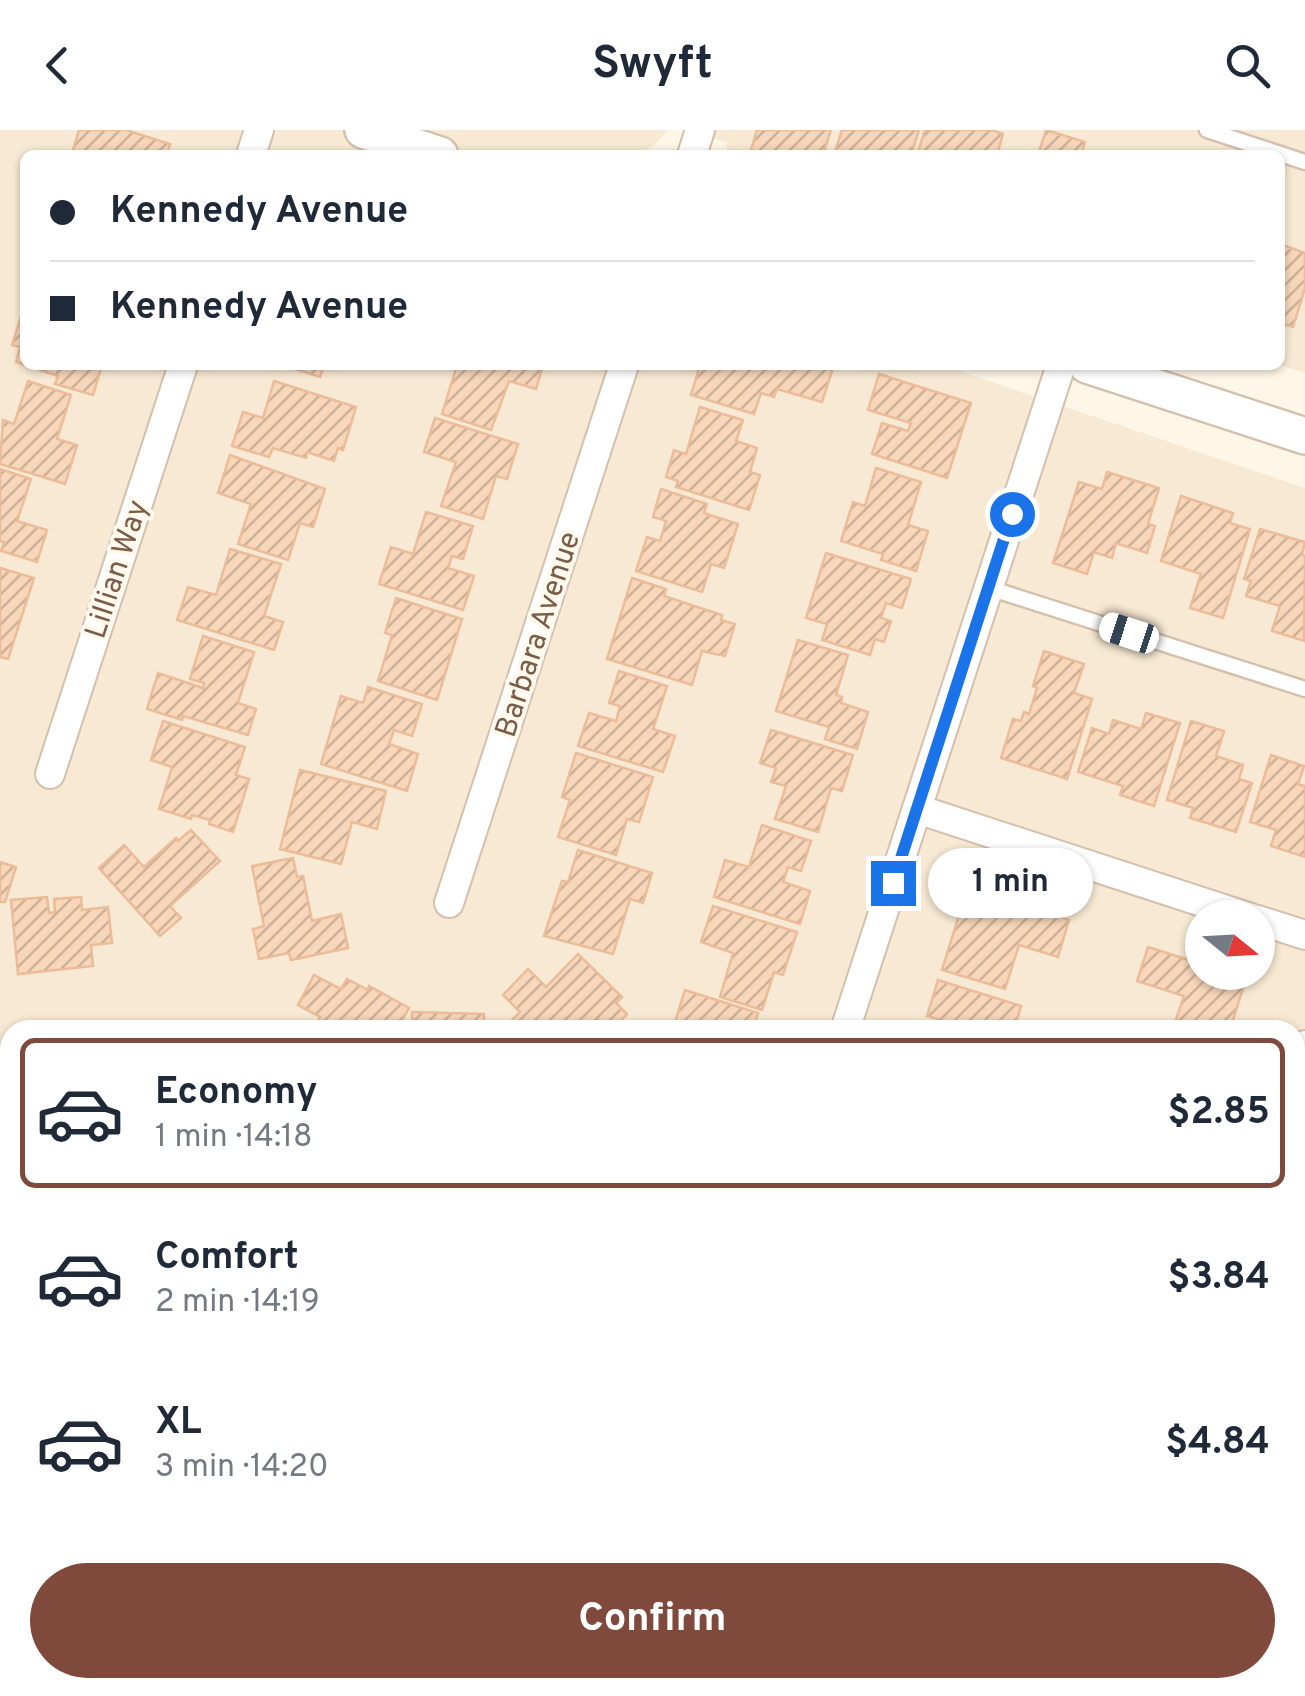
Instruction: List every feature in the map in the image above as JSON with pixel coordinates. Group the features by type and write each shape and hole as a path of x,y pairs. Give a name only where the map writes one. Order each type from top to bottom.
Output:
{"street":[{"path":"363,130 425,150"},
{"name":"Lillian Way","path":"50,774 181,370"},
{"name":"Barbara Avenue","path":"450,904 622,370"},
{"path":"848,1020 1058,370"},
{"path":"1102,370 1305,436"},
{"path":"917,809 1196,900"},
{"path":"1275,926 1305,935"}],"lane":[{"path":"1206,130 1268,150"},
{"path":"988,588 1305,689"}],"shaded area":[{"path":"0,130 667,130 653,147 642,150 20,150 20,370 956,370 1305,488 1305,1020 0,1020"},
{"path":"688,130 1305,130 1305,373 1285,367 1285,150 727,150 726,142"}],"building":[{"path":"79,130 126,130 170,144 168,150 73,150"},
{"path":"757,130 831,130 825,150 751,150"},
{"path":"842,130 919,130 913,150 836,150"},
{"path":"925,130 992,130 1003,134 998,150 919,150"},
{"path":"1046,130 1085,142 1083,150 1040,150"},
{"path":"1285,246 1305,253 1305,288 1293,327 1285,325"},
{"path":"20,320 20,347 12,345"},
{"path":"40,370 100,370 93,395 55,384 58,376"},
{"path":"298,370 322,370 320,377"},
{"path":"455,370 542,370 536,389 509,381 491,430 442,414"},
{"path":"698,370 832,370 822,402 777,389 774,397 761,393 754,414 691,395"},
{"path":"879,374 971,403 947,478 872,454 882,423 908,431 911,423 868,410"},
{"path":"28,381 71,395 57,439 77,445 65,484 0,464 3,420 14,424"},
{"path":"274,381 356,407 343,450 338,448 334,461 307,452 306,458 273,448 269,457 232,446 243,412 263,418"},
{"path":"700,407 743,420 736,441 757,448 750,472 760,475 749,510 676,487 678,481 666,477 674,450 686,454"},
{"path":"435,418 518,444 507,479 496,476 483,519 441,506 456,462 424,452"},
{"path":"230,455 325,489 313,527 300,523 288,560 238,544 251,504 218,493"},
{"path":"876,468 921,482 908,525 928,531 916,571 881,560 883,554 841,541 853,502 865,506"},
{"path":"0,469 31,479 17,521 47,530 37,562 1,551 4,542 0,541"},
{"path":"1107,472 1159,488 1148,524 1155,526 1147,553 1116,543 1112,558 1094,552 1087,574 1053,563 1079,482 1102,489"},
{"path":"661,489 707,504 704,513 738,524 724,568 711,564 702,592 636,571 647,537 660,541 666,521 653,517"},
{"path":"1181,496 1233,513 1230,523 1250,529 1223,618 1190,608 1201,574 1161,561"},
{"path":"426,512 473,526 463,559 452,556 448,568 474,576 463,610 379,584 391,547 413,554"},
{"path":"1260,529 1305,542 1304,641 1272,631 1280,606 1246,596 1251,581 1244,579"},
{"path":"230,549 281,564 264,616 283,622 274,650 177,620 188,587 216,595"},
{"path":"826,553 911,579 902,608 886,603 881,618 891,621 884,642 875,639 870,655 822,640 827,624 806,618"},
{"path":"0,568 34,578 8,659 0,657"},
{"path":"632,578 666,589 664,596 722,615 721,620 735,624 725,656 702,651 692,685 607,659"},
{"path":"396,598 462,619 437,700 378,681 392,635 385,633"},
{"path":"203,636 254,652 238,703 256,709 248,735 147,709 158,673 203,688 204,683 190,679"},
{"path":"798,640 848,655 836,695 842,697 841,703 868,712 857,749 825,739 829,727 776,711"},
{"path":"1044,651 1084,664 1074,693 1092,699 1067,779 1001,758 1013,719 1021,721 1024,712 1029,714"},
{"path":"619,671 667,686 653,729 675,736 663,772 578,746 589,713 616,721 620,706 609,703"},
{"path":"368,687 422,704 412,736 394,730 389,744 418,754 407,791 321,764 341,696 363,703"},
{"path":"1146,713 1180,723 1154,806 1120,795 1123,786 1078,772 1092,728 1109,734 1113,720 1141,729"},
{"path":"163,721 245,747 236,775 249,779 233,832 209,824 210,820 192,815 191,819 159,809 172,767 151,760"},
{"path":"1191,721 1224,731 1216,756 1243,765 1239,779 1252,783 1236,832 1190,818 1193,808 1167,800"},
{"path":"771,730 853,755 842,791 831,788 818,832 775,819 786,786 771,782 776,768 760,763"},
{"path":"576,753 653,777 639,822 627,819 616,855 558,837 570,800 562,797"},
{"path":"1271,755 1304,766 1298,784 1305,786 1305,857 1271,846 1276,830 1250,822"},
{"path":"300,770 386,791 377,829 352,822 341,864 280,849"},
{"path":"762,825 811,841 801,871 788,867 783,882 810,891 800,924 714,897 725,860 749,867"},
{"path":"191,830 220,861 170,906 181,918 160,936 99,868 124,845 144,867"},
{"path":"578,850 652,873 643,903 630,899 613,954 544,936 562,881 568,882"},
{"path":"293,858 297,877 303,876 312,921 341,914 348,948 291,960 289,953 259,959 253,929 264,926 252,866"},
{"path":"0,862 16,867 5,902 0,902"},
{"path":"973,890 1069,920 1058,957 1019,945 1005,989 942,970 959,915 965,917"},
{"path":"47,897 49,913 55,912 54,899 81,897 82,910 108,907 112,943 91,945 93,966 18,974 11,900"},
{"path":"713,906 797,932 783,975 774,972 762,1010 720,997 733,953 701,942"},
{"path":"1148,947 1185,959 1185,990 1242,990 1233,1020 1176,1020 1184,996 1137,981"},
{"path":"578,954 622,997 616,1003 627,1014 621,1020 512,1020 520,1012 503,995 528,969 546,987"},
{"path":"314,975 341,989 347,979 368,990 369,986 409,1008 402,1020 318,1020 320,1017 298,1005"},
{"path":"938,980 1021,1006 1017,1020 938,1020 927,1016"},
{"path":"685,990 758,1013 756,1020 676,1020"},
{"path":"412,1012 484,1014 484,1020 412,1020"}],"route":[{"path":"893,883 1012,514"}]}
